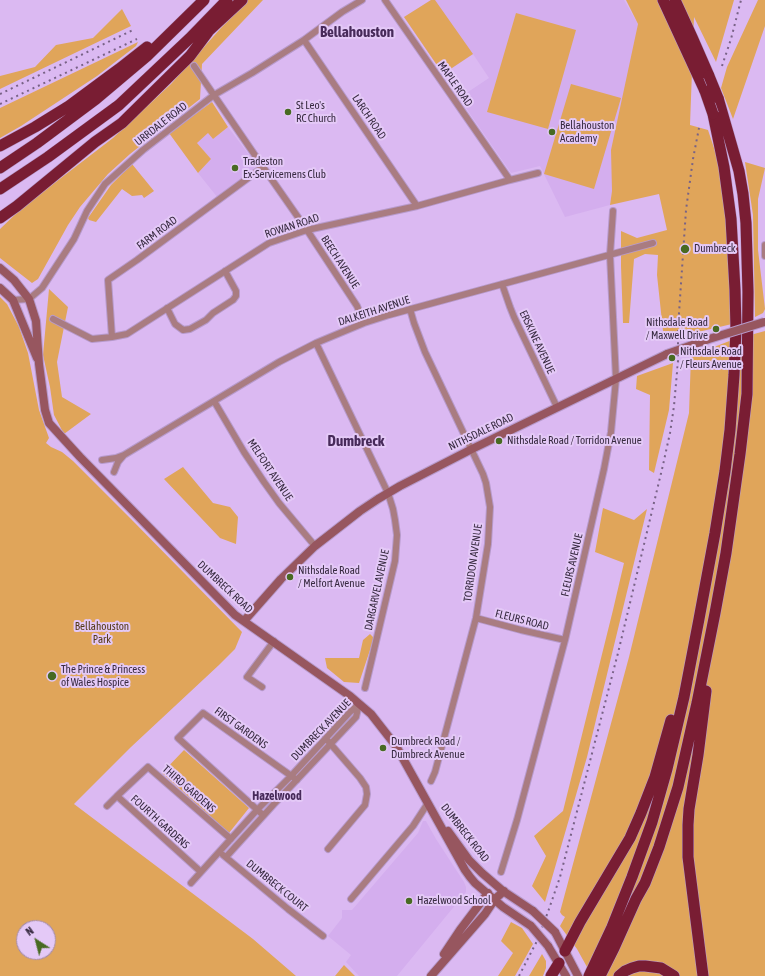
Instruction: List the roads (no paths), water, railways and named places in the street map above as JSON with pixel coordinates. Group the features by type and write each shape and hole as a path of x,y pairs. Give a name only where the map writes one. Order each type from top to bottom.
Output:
{"highway":[{"path":"0,146 69,106 142,51 204,0"},
{"path":"0,168 62,125 148,56 204,0"},
{"path":"119,106 186,43 227,0"},
{"path":"0,189 48,157 119,106 139,94 167,72 242,0"},
{"path":"589,976 612,927 632,877 652,822 667,769 686,685 718,516 728,449 732,406 736,314 735,268 731,219 724,167 713,114 705,91 663,0"},
{"path":"600,976 645,883 678,787 697,703 726,553 744,427 747,394 748,292 746,223 739,171 718,98 675,0"},
{"path":"1,218 95,142 122,123 190,56 208,32"},
{"path":"565,951 580,922 630,838 655,777 681,679 728,449"},
{"path":"703,976 688,857 688,825 691,794 705,704 715,613"},
{"path":"551,976 559,963"},
{"path":"619,976 632,968 645,966 660,968 674,976"}],"main road":[{"name":"DUMBRECK ROAD","path":"0,268 14,280 29,299 36,321 39,364 45,410 49,423 208,588 235,614 371,714 396,746 465,870 475,883 508,910 531,926 548,946 565,975"},
{"name":"DUMBRECK ROAD","path":"0,288 13,300 39,364"},
{"name":"NITHSDALE ROAD","path":"244,621 281,580 315,546 360,511 400,486 472,449 667,354 764,322"},
{"name":"DUMBRECK ROAD","path":"428,802 469,860 504,891 533,911 555,932 578,976"},
{"path":"431,976 460,930 488,893 504,891"},
{"path":"431,976 485,914 495,899 504,891"},
{"path":"485,914 492,909 499,908 508,910"},
{"path":"559,963 565,951"}],"street":[{"name":"URRDALE ROAD","path":"29,299 42,288 74,239 87,211 105,184 143,150 214,95 304,40 342,12 362,0"},
{"name":"MAPLE ROAD","path":"385,0 510,180"},
{"name":"LARCH ROAD","path":"304,40 417,206"},
{"name":"BEECH AVENUE","path":"194,66 307,230 357,306 364,323"},
{"name":"FARM ROAD","path":"112,337 108,280 263,167"},
{"name":"ROWAN ROAD","path":"53,319 92,339 126,334 269,243 307,230 417,206 538,173"},
{"name":"FLEURS AVENUE","path":"501,872 517,820 565,640 612,432 616,379 610,255 613,211"},
{"name":"DALKEITH AVENUE","path":"102,460 124,455 273,366 316,343 364,323 653,243"},
{"path":"765,245 765,256"},
{"path":"167,308 175,324 183,330 190,329 206,320 213,313 233,300 236,296 236,291 225,271"},
{"name":"ERSKINE AVENUE","path":"502,284 514,317 557,407"},
{"path":"13,300 29,299"},
{"name":"TORRIDON AVENUE","path":"410,310 425,352 483,474 490,507 488,544 476,618 435,772 431,781"},
{"name":"DARGARVEL AVENUE","path":"316,343 388,493 395,520 397,535 395,561 365,688"},
{"name":"MELFORT AVENUE","path":"214,401 244,452 264,482 279,503 315,546"},
{"name":"DALKEITH AVENUE","path":"114,472 118,462 124,455"},
{"name":"FLEURS ROAD","path":"476,618 565,640"},
{"path":"262,687 247,677 274,642"},
{"name":"DUMBRECK AVENUE","path":"226,857 264,816 326,738 359,704"},
{"name":"DUMBRECK AVENUE","path":"191,883 257,810 331,744 356,717 359,704"},
{"name":"FIRST GARDENS","path":"257,810 178,738 203,713 294,778"},
{"path":"326,738 360,778 366,787 367,794 364,805 328,849"},
{"name":"THIRD GARDENS","path":"117,796 148,767 231,838"},
{"name":"FOURTH GARDENS","path":"107,806 117,796 201,872"},
{"path":"351,899 413,826 428,802"},
{"path":"257,810 264,816"},
{"name":"DUMBRECK COURT","path":"218,852 323,936"}],"railway":[{"path":"722,66 741,0"},
{"path":"0,94 133,30"},
{"path":"0,104 137,39"},
{"path":"519,976 538,939 560,877 618,653 670,433 678,361 678,328 686,210 699,128"}],"place":[{"name":"St Leo's RC Church","path":"288,112"},
{"name":"Bellahouston Academy","path":"552,132"},
{"name":"Tradeston Ex-Servicemens Club","path":"235,168"},
{"name":"Dumbreck","path":"685,249"},
{"name":"Nithsdale Road / Maxwell Drive","path":"716,329"},
{"name":"Nithsdale Road / Fleurs Avenue","path":"672,358"},
{"name":"Nithsdale Road / Torridon Avenue","path":"499,441"},
{"name":"Nithsdale Road / Melfort Avenue","path":"290,577"},
{"name":"The Prince & Princess of Wales Hospice","path":"52,676"},
{"name":"Dumbreck Road / Dumbreck Avenue","path":"383,748"},
{"name":"Hazelwood School","path":"409,901"}],"district":[{"name":"Bellahouston","path":"357,32"},
{"name":"Dumbreck","path":"356,441"},
{"name":"Hazelwood","path":"277,796"}],"park label":[{"name":"Bellahouston Park","path":"102,633"}]}
